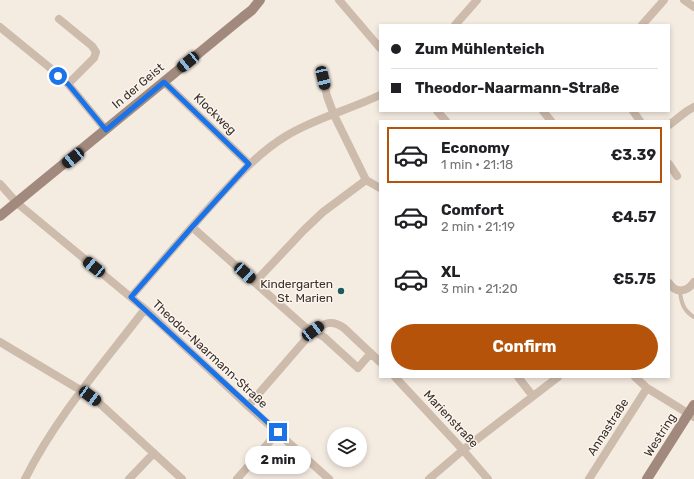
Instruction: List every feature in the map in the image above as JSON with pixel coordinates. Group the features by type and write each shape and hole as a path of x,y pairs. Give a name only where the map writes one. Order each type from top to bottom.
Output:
{"main road":[{"name":"In der Geist","path":"0,216 252,10 260,0"},
{"name":"Westring","path":"647,479 692,412"}],"street":[{"path":"339,0 379,47"},
{"path":"456,24 478,0"},
{"path":"643,24 664,0"},
{"path":"684,0 694,7"},
{"path":"59,19 92,46 96,52 94,58 68,84"},
{"path":"0,27 68,84 106,130"},
{"path":"323,78 327,96 334,115 366,180 379,187"},
{"name":"Klockweg","path":"164,82 249,164"},
{"path":"131,297 249,164 266,149 285,136 309,123 334,115 379,95"},
{"path":"670,124 694,107"},
{"path":"438,112 445,120"},
{"path":"544,112 551,120"},
{"path":"670,166 677,176"},
{"path":"255,282 323,212 366,180"},
{"name":"Theodor-Naarmann-Straße","path":"0,184 17,203 145,309 328,479"},
{"path":"192,227 305,327 324,337 358,368 371,354"},
{"path":"670,284 675,290 680,291 686,290 694,282"},
{"path":"24,479 69,408 145,309"},
{"path":"248,406 313,331 321,325 330,322 339,324 379,361"},
{"path":"0,342 82,390 97,401 182,479"},
{"name":"Marienstraße","path":"396,378 464,450 488,479"},
{"path":"519,378 532,395"},
{"path":"430,479 532,395 557,378"},
{"path":"636,378 647,388 692,412"},
{"name":"Annastraße","path":"589,479 647,388"},
{"path":"237,479 278,432"},
{"path":"129,479 154,453"}],"lane":[{"path":"680,291 681,301 684,308 694,317"}],"place":[{"name":"Kindergarten St. Marien","path":"341,291"}],"route":[{"path":"58,76 68,84 106,130 164,82 249,164 131,297 278,432"}]}
